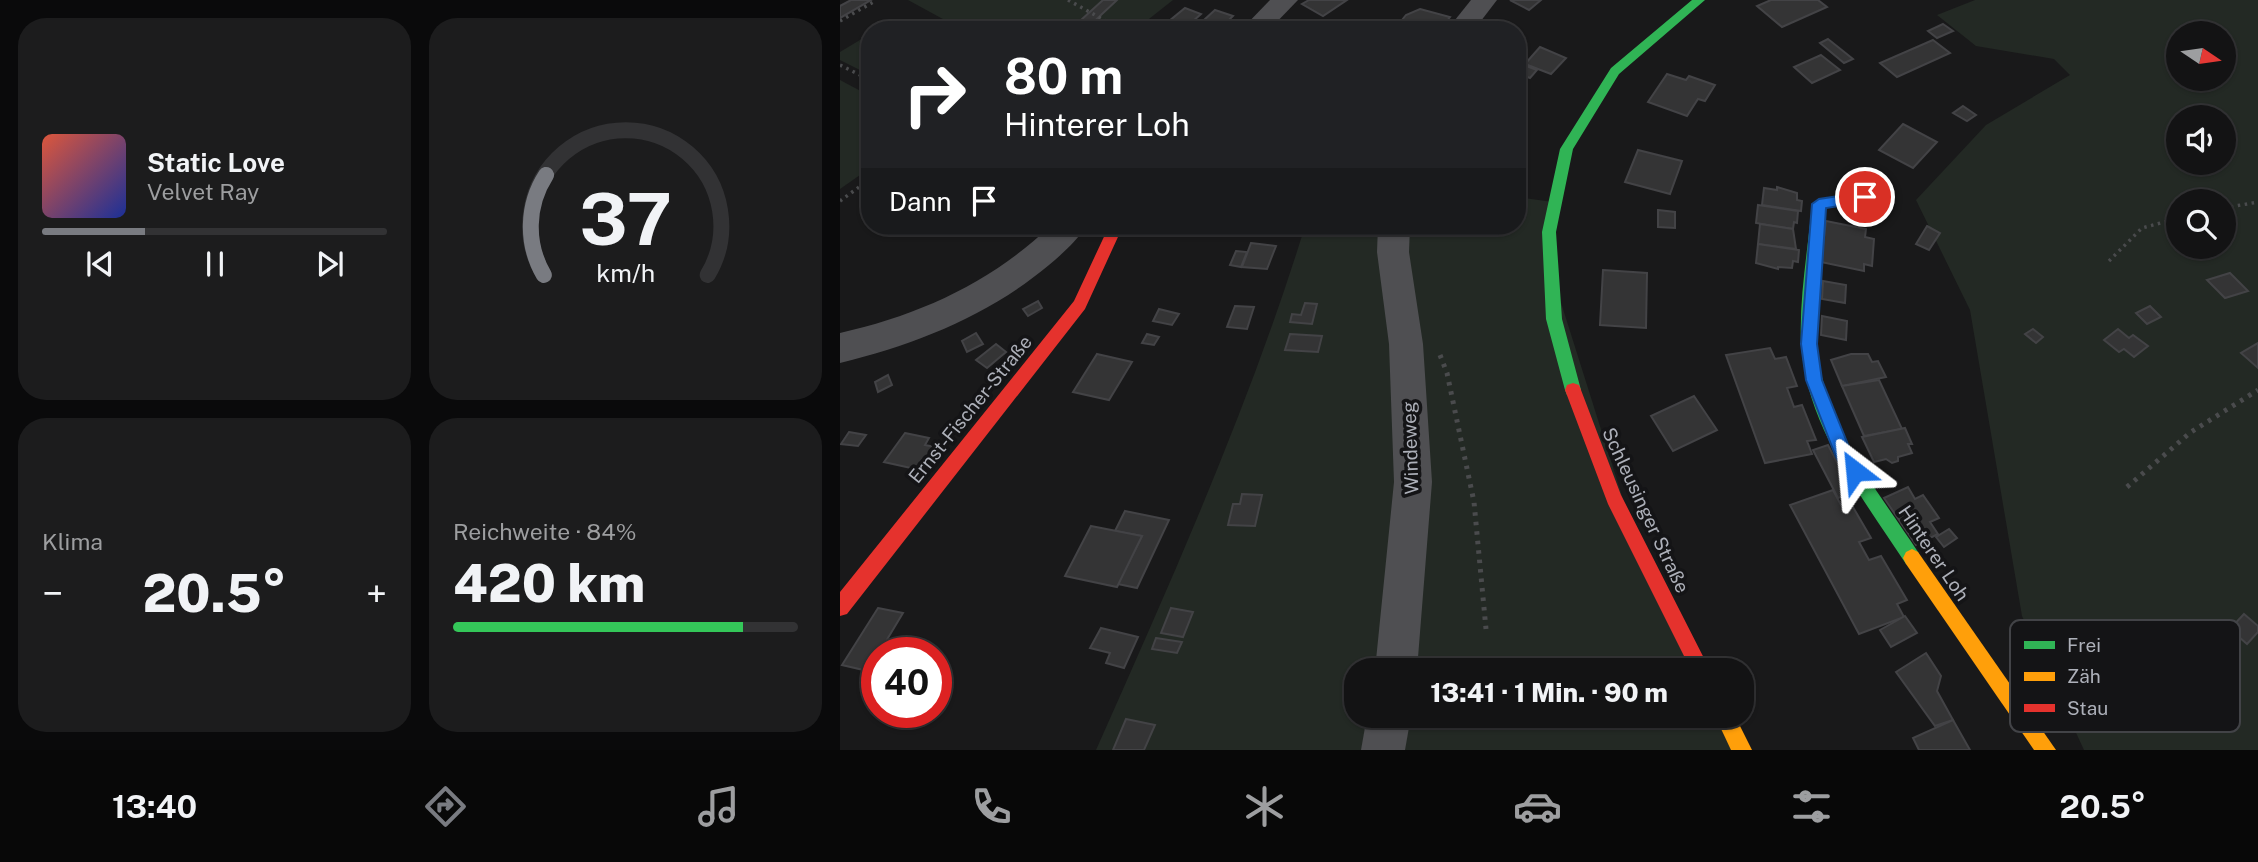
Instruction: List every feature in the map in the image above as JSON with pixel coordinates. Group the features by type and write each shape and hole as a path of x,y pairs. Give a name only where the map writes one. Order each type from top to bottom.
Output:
{"street":[{"path":"1263,21 1285,0"},
{"path":"1467,21 1484,0"},
{"name":"Schleusinger Straße","path":"1695,658 1597,462 1565,373 1552,313 1546,255 1553,202 1566,153 1599,90 1623,60 1651,35 1699,0"},
{"name":"Hinterer Loh","path":"1865,197 1819,204 1809,344 1814,380 1842,451 1934,592 2010,699"},
{"path":"840,348 886,338 973,300 1014,275 1062,235"},
{"name":"Ernst-Fischer-Straße","path":"840,607 1080,305 1112,235"},
{"name":"Windeweg","path":"1394,235 1393,252 1406,344 1413,482 1397,658"},
{"path":"1383,750 1387,728"},
{"path":"1731,728 1742,750"},
{"name":"Hinterer Loh","path":"2033,732 2046,750"}],"path":[{"path":"1068,0 1106,21"},
{"path":"840,21 875,1"},
{"path":"840,65 861,76"},
{"path":"840,201 861,186"},
{"path":"2236,206 2258,202"},
{"path":"2109,261 2142,228 2166,222"},
{"path":"1437,348 1447,373 1474,502 1486,629"},
{"path":"2127,487 2191,432 2258,390"}],"shaded area":[{"path":"908,0 1173,0 1146,21 946,21"},
{"path":"1975,0 2258,0 2258,750 2084,750 2076,732 2240,732 2240,620 2024,620 2022,616 1970,310 1916,200 1986,125 2070,75 2054,59 1976,46 1937,15"},
{"path":"861,39 861,70 840,60 840,52"},
{"path":"840,80 861,91 861,174 840,189"},
{"path":"1526,198 1553,202 1546,255 1640,553 1695,658 1344,658 1344,728 1731,728 1742,750 1096,750 1181,556 1260,359 1302,235 1526,235"}],"building":[{"path":"851,0 871,0 840,18 840,6"},
{"path":"1103,0 1117,0 1095,21 1080,21"},
{"path":"1309,0 1347,0 1323,16 1302,4"},
{"path":"1510,0 1541,0 1529,10"},
{"path":"1771,0 1818,0 1827,7 1782,27 1757,6"},
{"path":"1185,8 1201,14 1193,21 1169,21"},
{"path":"1420,9 1450,17 1447,21 1401,21 1406,15"},
{"path":"1215,10 1233,16 1228,21 1203,21"},
{"path":"1943,24 1953,31 1937,38 1928,31"},
{"path":"1828,39 1853,59 1844,63 1820,43"},
{"path":"1933,40 1950,53 1897,77 1880,63"},
{"path":"1540,47 1566,58 1551,74 1526,63"},
{"path":"1821,55 1840,70 1812,83 1794,67"},
{"path":"1526,66 1537,70 1530,78 1526,76"},
{"path":"1667,74 1686,80 1689,76 1715,85 1705,101 1698,99 1687,116 1648,102"},
{"path":"1963,106 1976,115 1967,121 1953,113"},
{"path":"1903,124 1937,142 1913,168 1879,150"},
{"path":"1638,150 1682,161 1670,194 1625,182"},
{"path":"1777,187 1797,193 1797,200 1802,201 1801,211 1762,205 1764,188 1777,190"},
{"path":"1758,205 1798,211 1797,223 1794,222 1793,229 1756,223"},
{"path":"1658,210 1675,212 1675,228 1658,227"},
{"path":"1826,221 1866,229 1865,237 1874,239 1872,266 1864,264 1864,271 1821,262"},
{"path":"1760,224 1793,229 1796,249 1758,244"},
{"path":"1927,226 1940,233 1929,250 1916,244"},
{"path":"1251,243 1276,246 1267,269 1242,267"},
{"path":"1758,244 1799,250 1798,262 1793,261 1792,268 1778,269 1756,263"},
{"path":"1236,251 1247,252 1241,267 1230,265"},
{"path":"1603,270 1647,273 1646,328 1600,325"},
{"path":"2230,273 2248,291 2225,298 2207,280"},
{"path":"1823,281 1846,285 1845,303 1822,299"},
{"path":"1038,301 1042,308 1028,316 1023,309"},
{"path":"1305,303 1317,304 1312,324 1290,322 1292,314 1301,315"},
{"path":"1235,306 1254,307 1247,329 1227,327"},
{"path":"2150,306 2161,317 2147,324 2136,313"},
{"path":"1159,309 1179,314 1172,325 1153,321"},
{"path":"1822,316 1847,321 1846,340 1821,335"},
{"path":"2033,329 2043,337 2036,343 2025,334"},
{"path":"2118,329 2129,338 2133,335 2148,346 2134,357 2124,349 2119,352 2104,340"},
{"path":"976,333 983,344 967,352 962,341"},
{"path":"1147,334 1159,337 1154,345 1142,343"},
{"path":"1290,334 1322,336 1318,352 1285,350"},
{"path":"2258,343 2258,368 2241,353"},
{"path":"996,344 1006,352 987,368 976,360"},
{"path":"1770,348 1775,359 1786,357 1797,386 1787,388 1794,407 1802,405 1816,440 1807,441 1812,454 1765,463 1726,355"},
{"path":"1097,354 1132,362 1109,400 1073,392"},
{"path":"1851,354 1868,354 1872,362 1878,361 1886,377 1842,386 1831,360"},
{"path":"888,375 892,385 878,392 875,382"},
{"path":"1879,380 1902,429 1864,436 1842,386"},
{"path":"1694,396 1717,430 1673,451 1651,416"},
{"path":"1905,428 1912,444 1908,444 1912,453 1898,457 1898,461 1892,463 1886,459 1874,462 1862,437"},
{"path":"849,432 866,435 858,446 841,444"},
{"path":"905,433 929,438 925,445 940,448 924,471 884,462"},
{"path":"1828,445 1853,493 1838,498 1813,450"},
{"path":"1908,487 1915,499 1923,495 1939,518 1930,522 1938,534 1916,545 1884,498"},
{"path":"1833,490 1841,505 1850,502 1871,538 1859,542 1869,560 1881,556 1907,600 1897,604 1904,617 1859,634 1790,505"},
{"path":"1242,494 1262,495 1255,526 1228,525 1233,504 1240,504"},
{"path":"1125,511 1169,520 1137,588 1118,584 1142,536 1115,531"},
{"path":"1091,526 1142,536 1117,587 1065,576"},
{"path":"1949,529 1957,538 1944,547 1936,537"},
{"path":"878,608 903,613 889,637 861,637 861,669 842,665"},
{"path":"1171,608 1193,612 1183,637 1161,633"},
{"path":"2244,614 2258,626 2258,632 2247,644 2240,638 2238,620"},
{"path":"1905,616 1917,633 1891,647 1880,630"},
{"path":"1101,628 1138,637 1124,668 1106,663 1110,653 1090,648"},
{"path":"1156,638 1182,642 1177,653 1152,649"},
{"path":"1926,653 1941,676 1937,691 1953,720 1935,726 1896,672"},
{"path":"1126,719 1155,725 1144,750 1113,750"},
{"path":"1953,720 1970,750 1919,750 1913,738"}],"traffic: fast":[{"path":"1573,390 1554,319 1549,232 1567,149 1615,71 1699,0"},
{"path":"1865,197 1819,204 1809,326 1812,372 1820,400 1846,456 1912,558"}],"traffic: slow":[{"path":"1912,558 2010,698"},
{"path":"1731,728 1742,750"},
{"path":"2033,732 2046,750"}],"traffic: jam":[{"path":"840,607 1080,305 1112,235"},
{"path":"1573,390 1614,498 1695,658"}],"route":[{"path":"1855,471 1842,451 1814,380 1809,344 1819,204 1865,197"}]}
